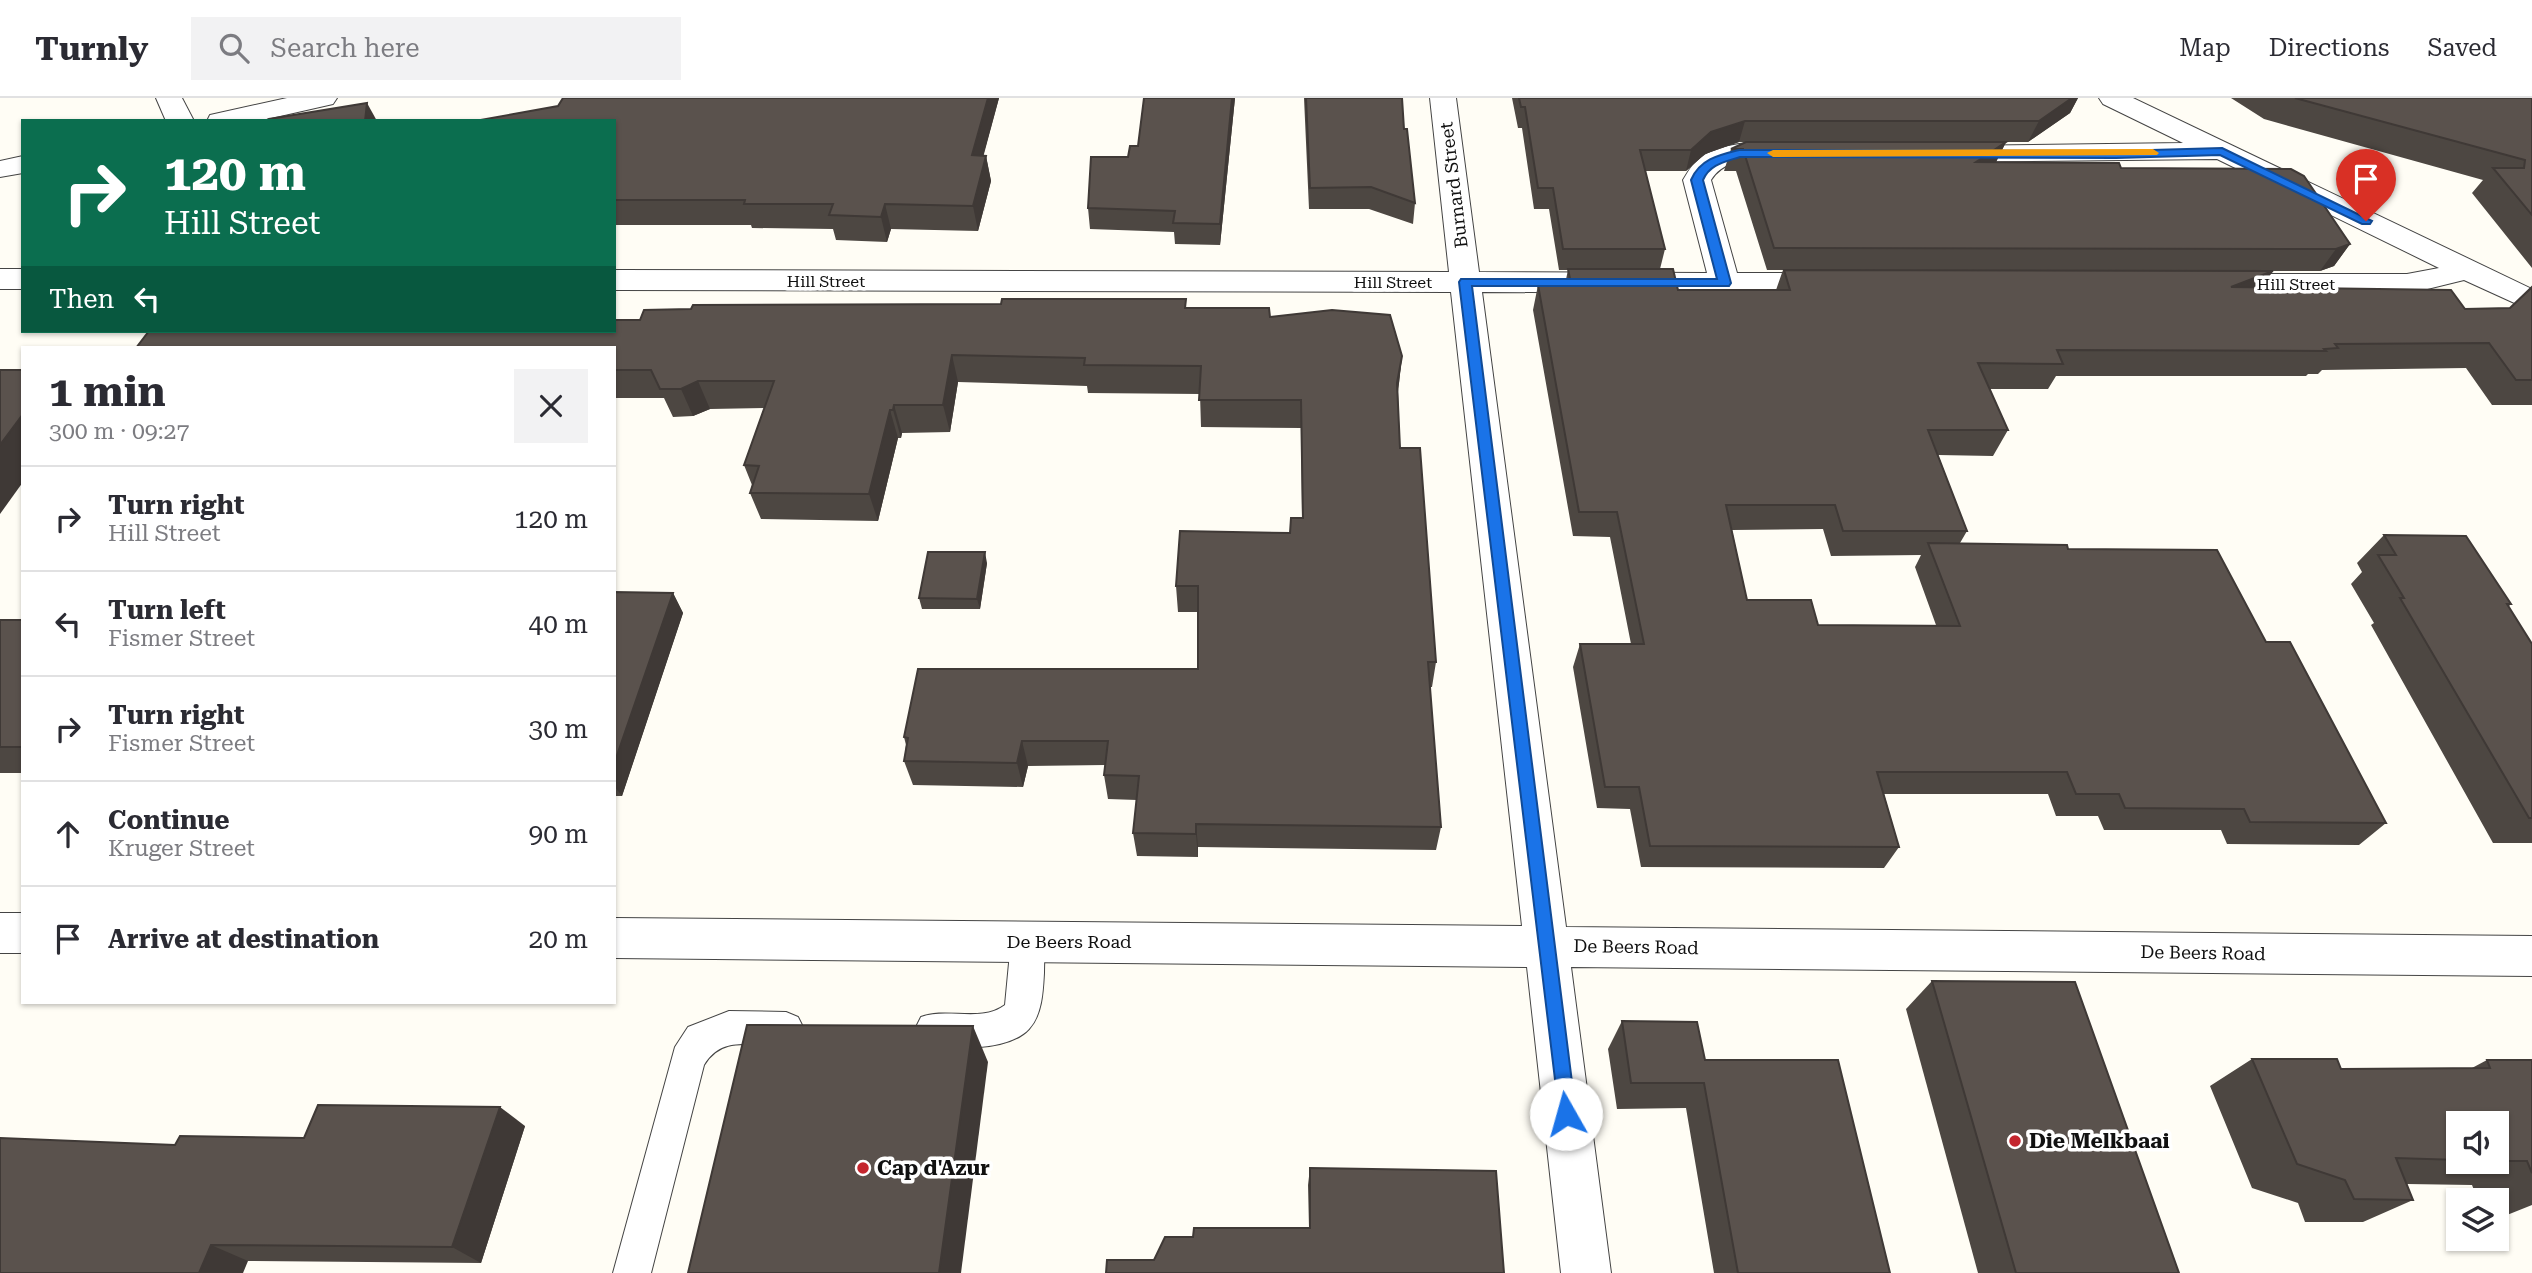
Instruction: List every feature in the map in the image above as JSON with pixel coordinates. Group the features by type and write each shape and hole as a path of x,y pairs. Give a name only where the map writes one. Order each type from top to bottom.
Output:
{"street":[{"path":"169,98 179,119"},
{"path":"229,119 324,98"},
{"name":"Burnard Street","path":"1443,98 1586,1273"},
{"path":"2112,98 2532,301"},
{"path":"1920,154 2222,151"},
{"path":"1725,283 1697,180 1701,170 1723,157 1739,153 1809,153"},
{"path":"0,169 21,164"},
{"name":"Hill Street","path":"2184,284 2407,284 2448,276 2462,268"},
{"path":"0,279 21,279"},
{"name":"Hill Street","path":"616,281 1864,283"},
{"path":"0,933 21,933"},
{"name":"De Beers Road","path":"616,938 2532,956"}],"lane":[{"path":"895,1029 992,1029 1012,1023 1023,1009 1028,942"},
{"path":"632,1273 688,1059 700,1039 729,1028 812,1029"}],"building":[{"path":"563,98 988,98 972,155 986,156 973,206 885,204 881,217 829,215 833,204 744,204 745,200 616,200 616,119 486,119 558,106"},
{"path":"1144,98 1232,98 1220,224 1173,223 1175,211 1088,208 1091,157 1128,157 1130,146 1138,146"},
{"path":"1306,98 1402,98 1415,203 1371,187 1310,188"},
{"path":"1519,98 2072,98 2039,121 1745,121 1711,132 1691,150 1640,150 1665,249 1563,249 1553,188 1538,188 1525,107 1521,107"},
{"path":"2295,98 2532,98 2532,215 2493,168 2524,168 2525,160"},
{"path":"367,103 365,119 269,119"},
{"path":"1746,142 2006,142 1976,162 2119,163 2121,168 2291,169 2304,176 2350,244 2336,249 1774,248 1743,149 1731,149"},
{"path":"1568,269 1673,269 1678,290 1790,290 1784,270 2273,271 2231,287 2451,290 2465,309 2510,308 2532,287 2532,380 2516,380 2489,343 2335,344 2338,348 2324,349 2326,351 2057,350 2063,364 1978,363 2008,430 1928,430 1967,531 1843,531 1835,505 1726,505 1747,600 1811,600 1818,625 1960,626 1928,543 2067,545 2068,549 2217,550 2266,642 2290,642 2386,823 2250,822 2244,809 2125,808 2119,794 2076,794 2067,772 1877,772 1899,847 1650,846 1639,787 1605,787 1580,644 1644,644 1617,512 1579,512 1538,285 1571,284"},
{"path":"1002,299 1186,299 1185,308 1269,308 1270,317 1332,310 1390,315 1402,356 1397,383 1400,448 1420,448 1436,662 1428,662 1441,827 1196,824 1196,834 1133,833 1139,776 1104,775 1108,741 1022,741 1017,763 904,761 908,738 904,737 918,669 1198,669 1198,586 1176,586 1180,531 1290,533 1291,518 1303,518 1301,400 1199,400 1201,366 1084,365 1085,358 952,355 943,405 894,405 893,410 890,410 869,494 750,493 759,466 744,465 774,381 698,381 681,389 660,389 651,370 616,370 616,346 138,346 147,333 616,333 616,320 640,320 644,310 691,309 693,305 1001,304"},
{"path":"0,370 21,370 21,417 0,445"},
{"path":"2384,535 2466,536 2511,604 2507,604 2532,644 2532,818 2529,818 2400,598 2404,598 2378,555 2396,555"},
{"path":"928,552 985,552 977,599 919,598"},
{"path":"616,592 673,593 616,758"},
{"path":"0,620 21,620 21,747 0,747"},
{"name":"Die Melkbaai","path":"1932,981 2075,982 2179,1273 2016,1273"},
{"path":"1622,1021 1697,1022 1705,1060 1838,1060 1890,1273 1738,1273 1704,1083 1631,1083"},
{"name":"Cap d'Azur","path":"747,1025 973,1026 939,1273 688,1273"},
{"path":"2252,1059 2337,1059 2341,1069 2490,1068 2487,1060 2532,1060 2532,1173 2527,1161 2509,1161 2509,1111 2446,1111 2446,1160 2396,1158 2413,1200 2354,1199 2345,1180 2297,1164"},
{"path":"318,1105 500,1107 452,1247 211,1245 199,1273 0,1273 0,1138 175,1145 180,1136 304,1138"},
{"path":"1310,1168 1496,1171 1504,1273 1106,1273 1107,1260 1154,1260 1165,1237 1193,1237 1194,1228 1310,1228"}],"slow traffic":[{"path":"1773,153 2153,153"}],"place":[{"name":"Die Melkbaai","path":"2015,1141"},
{"name":"Cap d'Azur","path":"863,1168"}],"route":[{"path":"1566,1114 1465,282 1725,283 1697,180 1701,170 1710,163 1739,153 2116,154 2222,151 2366,221"}]}
